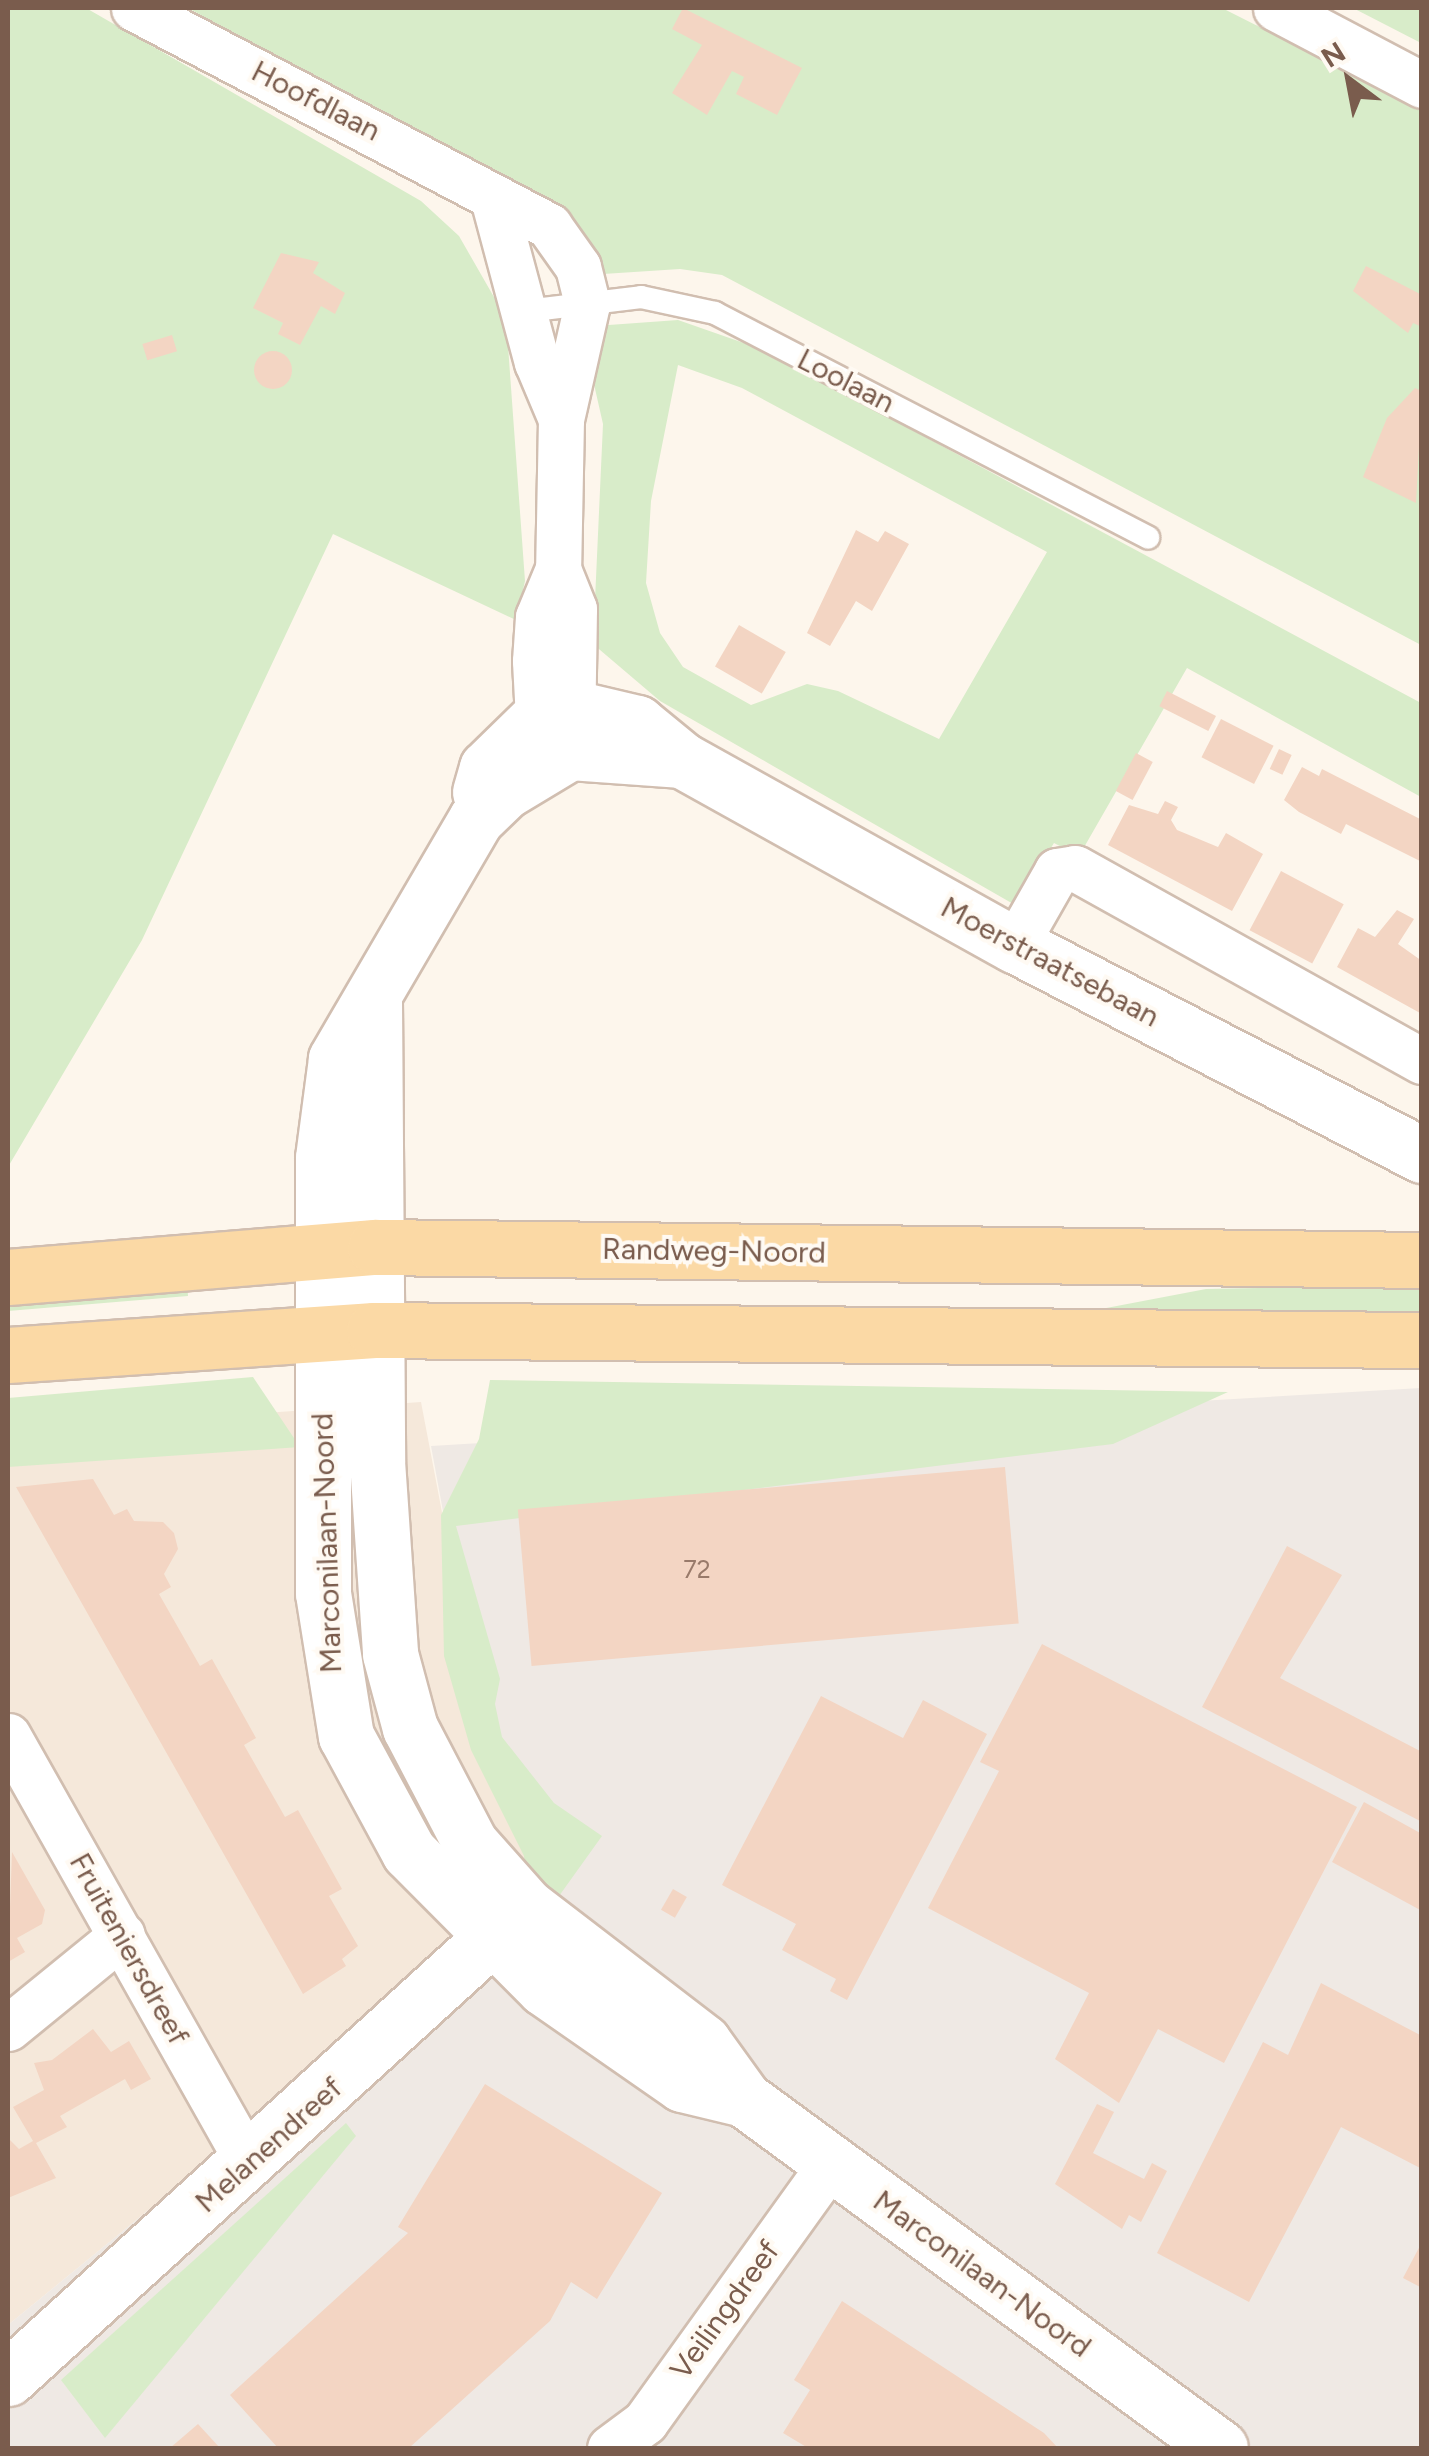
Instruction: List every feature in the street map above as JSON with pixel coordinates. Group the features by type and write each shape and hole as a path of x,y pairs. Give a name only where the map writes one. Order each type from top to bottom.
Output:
{"main road":[{"name":"Randweg-Noord","path":"8,1276 348,1247 1422,1260"},
{"path":"8,1355 348,1331 1422,1340"}],"street":[{"name":"Hoofdlaan","path":"134,8 431,159 494,202 548,226 578,267 587,304"},
{"path":"1276,8 1422,85"},
{"path":"494,202 561,419"},
{"path":"348,1247 326,1095 336,1058 374,1001 476,819 534,768 562,726 538,618 558,568 561,419 587,304"},
{"name":"Moerstraatsebaan","path":"562,726 682,760 1014,945 1422,1156"},
{"path":"1014,945 1057,871 1075,868 1422,1061"},
{"name":"Marconilaan-Noord","path":"348,1247 348,1331 323,1594 335,1701 409,1852 508,1924 703,2042 744,2099 1220,2448"},
{"name":"Fruiteniersdreef","path":"8,1736 249,2163"},
{"name":"Melanendreef","path":"8,2378 508,1924"},
{"path":"8,2028 122,1935"},
{"name":"Veilingdreef","path":"610,2448 645,2422 831,2163"}],"lane":[{"name":"Loolaan","path":"526,311 641,296 715,313 1148,536"}],"shaded area":[{"path":"1421,1388 1421,2448 8,2448 8,2325 547,1884 476,1691 431,1446"},
{"path":"421,1402 476,1691 547,1884 8,2325 8,1431"}],"green space":[{"path":"86,8 421,201 459,236 506,318 525,581 516,620 333,534 142,940 8,1167 8,9"},
{"path":"188,8 1222,8 1421,108 1421,645 722,275 680,269 557,277 489,175"},
{"path":"1353,8 1421,8 1421,43"},
{"path":"678,320 761,349 1421,703 1421,797 1187,668 1079,856 1054,843 1015,905 660,701 593,644 603,424 581,327","holes":["678,365 742,388 1047,552 939,739 838,691 807,684 751,705 683,667 660,633 646,583 651,501"]},
{"path":"187,1280 188,1296 8,1311 8,1292"},
{"path":"1421,1285 1421,1312 1101,1309 1206,1289"},
{"path":"253,1377 300,1447 8,1467 8,1398"},
{"path":"490,1380 1228,1392 1113,1444 456,1526 500,1679 495,1704 502,1737 554,1803 602,1836 554,1903 526,1885 524,1856 471,1750 444,1656 441,1515 479,1439"},
{"path":"346,2123 356,2136 105,2438 61,2380"}],"building":[{"path":"683,8 802,68 777,115 736,94 744,77 732,71 707,115 672,93 702,45 672,29"},
{"path":"281,253 319,262 313,273 345,293 335,314 321,306 300,345 278,334 283,323 253,308"},
{"path":"1366,266 1422,295 1422,327 1413,323 1408,333 1353,291"},
{"path":"172,335 177,351 147,360 142,344"},
{"path":"273,351 287,356 292,370 287,384 273,389 259,384 254,370 259,356"},
{"path":"1415,388 1422,391 1416,503 1363,477 1387,418"},
{"path":"856,530 878,542 885,531 909,544 872,611 856,601 830,646 807,633"},
{"path":"739,625 786,652 762,694 715,667"},
{"path":"1167,691 1216,716 1208,731 1159,706"},
{"path":"1221,719 1274,746 1254,784 1201,757"},
{"path":"1279,749 1292,755 1282,775 1270,769"},
{"path":"1136,753 1153,762 1133,800 1116,791"},
{"path":"1302,767 1319,776 1322,769 1422,820 1422,862 1346,824 1341,834 1299,812 1284,800"},
{"path":"1165,801 1178,807 1171,820 1177,830 1218,847 1226,833 1263,854 1232,911 1108,845 1129,805 1158,814"},
{"path":"1281,871 1344,904 1312,963 1250,930"},
{"path":"1397,910 1414,919 1398,944 1422,961 1420,1013 1337,967 1358,928 1375,937"},
{"path":"1005,1467 1019,1623 532,1666 518,1510"},
{"path":"93,1479 114,1515 127,1509 134,1521 163,1522 174,1533 178,1549 164,1574 171,1587 159,1594 200,1666 212,1659 256,1738 244,1745 285,1817 298,1810 342,1889 329,1896 358,1946 342,1959 346,1966 303,1994 16,1487"},
{"path":"1287,1546 1342,1575 1280,1678 1422,1752 1422,1822 1202,1707"},
{"path":"1042,1644 1357,1807 1224,2063 1158,2029 1119,2103 1055,2059 1089,1993 928,1908 999,1771 980,1762"},
{"path":"821,1696 903,1738 923,1700 987,1734 847,2000 830,1991 836,1979 782,1950 796,1924 722,1885"},
{"path":"1364,1802 1422,1834 1422,1911 1332,1862"},
{"path":"12,1852 45,1910 42,1924 17,1938 25,1952 8,1962"},
{"path":"673,1889 687,1897 675,1918 661,1910"},
{"path":"1321,1983 1422,2036 1422,2169 1341,2127 1249,2302 1157,2253 1263,2042 1288,2055"},
{"path":"93,2029 111,2052 129,2041 151,2079 131,2090 125,2079 60,2116 67,2127 36,2143 56,2178 8,2198 8,2138 19,2149 33,2141 13,2107 44,2090 34,2063 52,2060"},
{"path":"485,2084 662,2193 597,2299 571,2282 550,2321 409,2448 278,2448 230,2395 408,2233 398,2227"},
{"path":"1097,2104 1114,2112 1093,2153 1144,2179 1152,2163 1167,2171 1141,2222 1129,2215 1122,2229 1055,2184"},
{"path":"1422,2242 1422,2288 1403,2278"},
{"path":"842,2301 1044,2433 1058,2448 808,2448 783,2433 810,2390 794,2380"},
{"path":"198,2424 220,2448 170,2448"}]}
